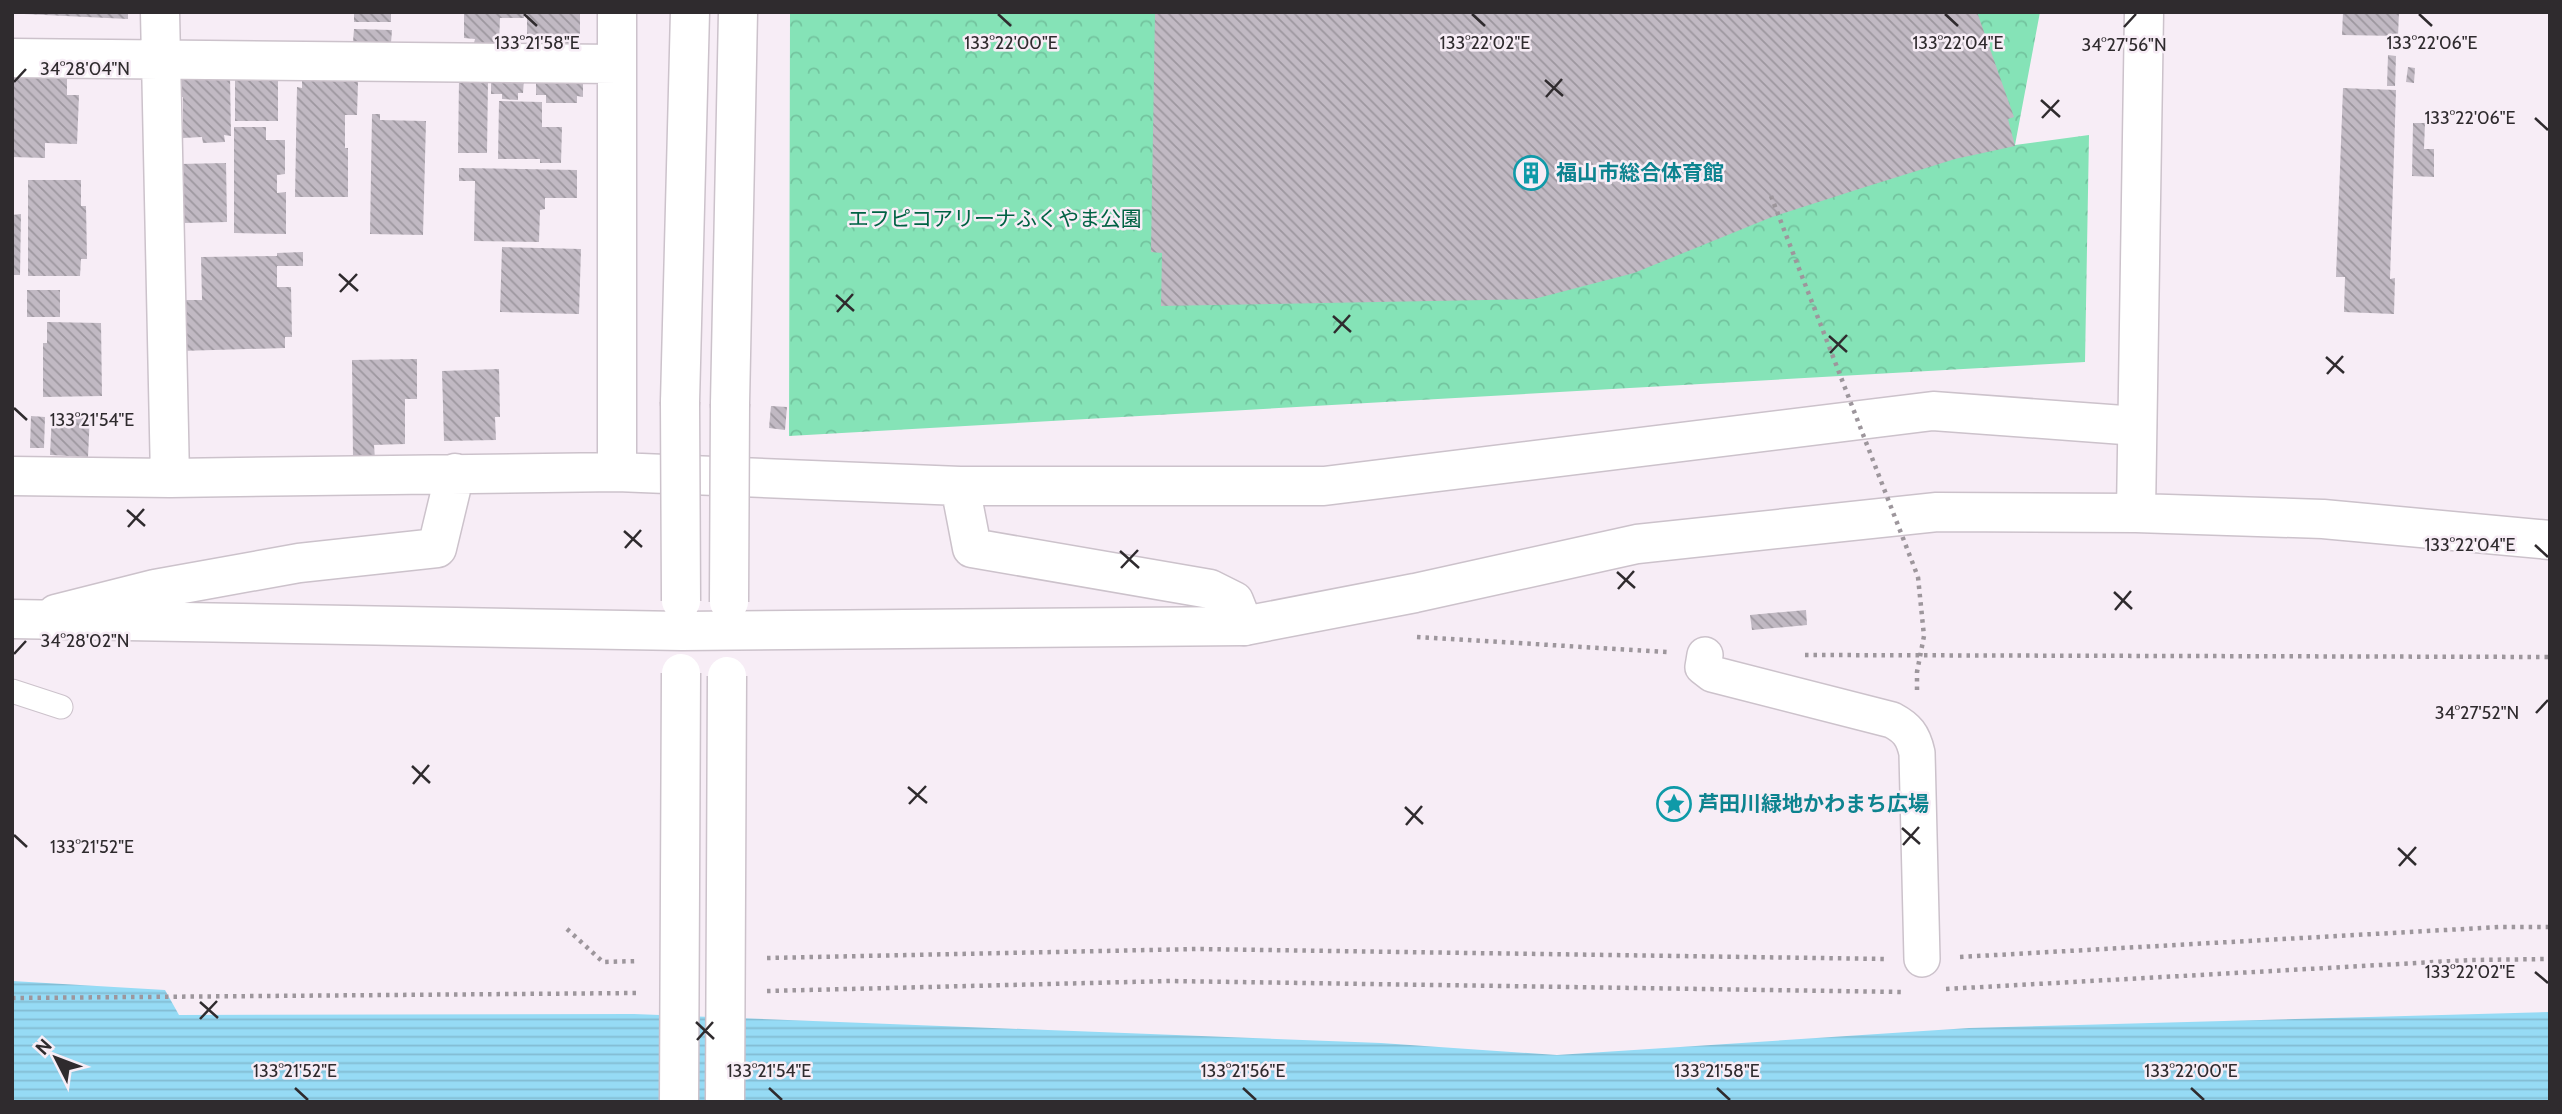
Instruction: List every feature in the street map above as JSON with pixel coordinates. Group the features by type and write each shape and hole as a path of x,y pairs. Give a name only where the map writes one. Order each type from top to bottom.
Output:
{"street":[{"path":"160,12 170,478"},
{"path":"617,12 617,472"},
{"path":"679,1102 682,616 680,402 690,12"},
{"path":"725,1102 730,404 738,12"},
{"path":"2136,513 2144,12"},
{"path":"12,58 617,64"},
{"path":"12,476 170,478 617,472 960,486 1325,486 1933,411 2137,426"},
{"path":"21,620 155,589 299,563 437,548 455,473"},
{"path":"960,486 972,548 1210,589 1234,601 1244,626"},
{"path":"21,620 729,616 1244,626 1415,593 1637,544 1937,512 2136,513 2323,519 2550,540"},
{"path":"1705,655 1703,667 1712,674 1892,720 1905,727 1914,738 1917,752 1929,975"}],"lane":[{"path":"12,691 61,707"}],"path":[{"path":"1771,196 1918,577 1924,636 1917,672"},
{"path":"1404,636 1705,655"},
{"path":"1799,655 2550,657"},
{"path":"1929,975 2500,927 2550,927"},
{"path":"567,929 603,962 645,961"},
{"path":"755,958 1198,948 1929,975 2550,959"},
{"path":"755,991 1170,981 1908,992"},
{"path":"12,998 644,993"}],"green space":[{"name":"エフピコアリーナふくやま公園","path":"790,12 2040,12 2015,145 2089,135 2085,362 789,436"}],"water":[{"path":"12,981 165,990 179,1015 634,1014 1381,1043 1557,1055 1969,1028 2550,1012 2550,1102 12,1102"}],"building":[{"path":"128,12 128,19 24,14"},
{"path":"354,12 391,12 391,22 354,22"},
{"path":"464,12 524,12 524,18 500,18 499,44 474,43 475,39 464,38"},
{"path":"527,12 580,12 580,40 576,40 576,45 550,45 550,40 539,40 539,35 527,35"},
{"name":"福山市総合体育館","path":"1155,12 1977,12 2014,117 2008,119 2015,146 1955,159 1862,188 1772,217 1634,273 1534,299 1161,306 1162,253 1151,252"},
{"path":"2343,12 2399,12 2398,36 2342,35"},
{"path":"354,29 392,30 391,43 353,42"},
{"path":"2388,55 2396,56 2395,86 2387,86"},
{"path":"2408,67 2415,68 2414,83 2406,82"},
{"path":"12,76 67,78 67,95 79,95 77,144 45,143 45,158 12,157"},
{"path":"230,76 231,136 224,135 225,142 203,143 202,137 183,138 183,97 178,97 178,77"},
{"path":"235,77 278,78 278,121 235,121"},
{"path":"491,78 524,79 523,93 518,93 518,100 502,99 502,94 491,94"},
{"path":"536,78 583,79 583,97 577,96 577,103 546,103 546,95 536,95"},
{"path":"302,80 358,82 357,115 345,115 348,197 295,197 297,87 302,88"},
{"path":"459,80 488,80 487,153 458,153"},
{"path":"2343,88 2396,90 2390,279 2395,278 2394,314 2344,312 2345,277 2336,277"},
{"path":"499,101 542,102 542,127 562,127 561,163 540,163 540,159 498,159"},
{"path":"372,114 380,114 380,120 426,121 423,235 370,234"},
{"path":"2413,123 2425,123 2424,149 2434,149 2434,177 2412,176"},
{"path":"234,127 266,127 266,140 285,140 285,174 277,175 277,193 286,192 286,234 234,233"},
{"path":"226,163 227,222 184,223 179,164"},
{"path":"459,168 577,170 577,198 545,198 545,209 540,210 539,242 474,241 475,181 459,181"},
{"path":"28,180 81,180 81,206 86,206 87,259 81,259 80,276 28,276"},
{"path":"21,214 20,275 12,275 12,215"},
{"path":"502,247 581,249 579,314 500,312"},
{"path":"303,252 303,266 277,266 277,287 291,287 292,337 285,337 285,348 180,351 179,300 202,300 201,257 277,256 277,253"},
{"path":"27,290 60,290 60,317 27,317"},
{"path":"47,322 101,323 102,396 43,397 43,343 47,343"},
{"path":"417,359 417,399 405,399 405,444 374,445 375,459 353,459 352,360"},
{"path":"499,369 500,417 495,417 496,440 444,441 442,371"},
{"path":"771,406 787,407 785,430 769,428"},
{"path":"52,413 90,414 88,457 50,455"},
{"path":"31,416 45,417 44,448 30,448"},
{"path":"1806,610 1807,625 1752,630 1750,615"}],"place":[{"name":"福山市総合体育館","path":"1531,173"},
{"name":"芦田川緑地かわまち広場","path":"1674,804"}]}
